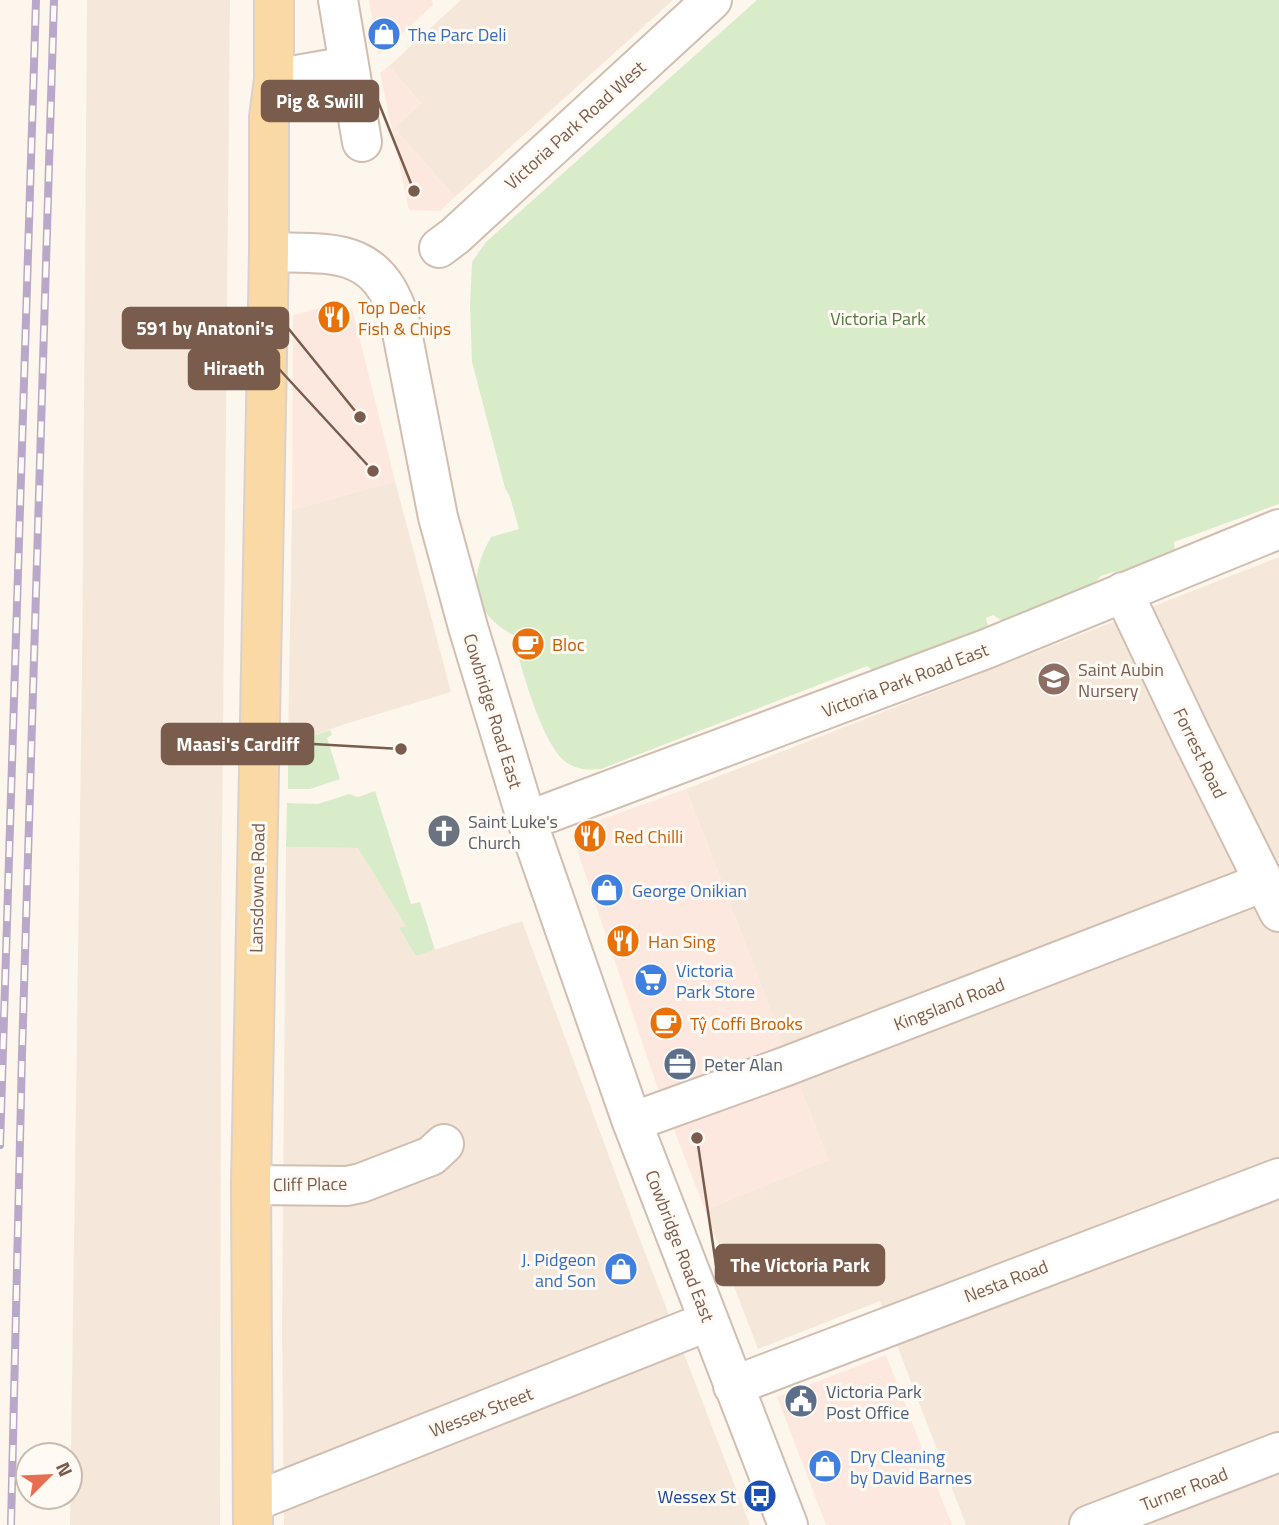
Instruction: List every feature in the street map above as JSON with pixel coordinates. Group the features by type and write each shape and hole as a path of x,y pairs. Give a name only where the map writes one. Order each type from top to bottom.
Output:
{"main road":[{"path":"269,252 269,117 274,79 274,0"},
{"name":"Lansdowne Road","path":"253,1514 251,1185 269,252"}],"street":[{"path":"338,0 362,142"},
{"name":"Victoria Park Road West","path":"439,248 712,0"},
{"path":"274,79 348,66"},
{"name":"Cowbridge Road East","path":"269,252 328,254 370,267 382,278 393,298 438,517 467,627 527,821 632,1122 788,1525"},
{"name":"Victoria Park Road East","path":"527,821 986,649 1279,529"},
{"name":"Forrest Road","path":"1123,592 1272,897"},
{"name":"Kingsland Road","path":"632,1122 1272,897"},
{"name":"Cliff Place","path":"251,1185 347,1186 431,1156 444,1144"},
{"name":"Nesta Road","path":"733,1386 1279,1178"},
{"name":"Wessex Street","path":"253,1514 709,1321"},
{"name":"Turner Road","path":"1089,1525 1279,1452"}],"shaded area":[{"path":"87,0 230,0 221,949 220,1525 70,1525 70,1511 84,1511 84,1441 71,1441 82,672"},
{"path":"369,0 432,0 433,5 378,54"},
{"path":"461,0 673,0 455,197 394,128 421,103 389,66"},
{"path":"389,66 421,103 394,128 455,197 440,211 409,210 380,73"},
{"path":"341,303 353,312 395,481 292,510 293,315"},
{"path":"395,481 451,692 345,724 288,745 292,510"},
{"path":"1279,557 1279,1525 966,1525 880,1301 758,1349 705,1210 828,1160 686,789"},
{"path":"686,789 828,1160 705,1210 656,1083 573,838 577,828"},
{"path":"286,847 358,848 407,927 399,928 416,956 522,921 637,1232 750,1525 284,1525 282,1331"},
{"path":"886,1355 952,1525 826,1525 777,1397"}],"green space":[{"name":"Victoria Park","path":"757,0 1279,0 1279,504 1174,542 1175,553 1137,570 1101,576 1089,588 1008,625 993,615 986,618 989,631 879,675 867,666 601,769 580,768 559,756 550,742 534,705 513,635 488,615 477,592 479,566 491,537 519,529 505,488 472,362 472,262 486,242"},
{"path":"330,730 332,735 327,738 340,779 310,789 288,789 288,745"},
{"path":"375,791 411,904 420,902 435,950 416,956 399,928 406,926 358,848 286,847 287,803 318,804 349,794 358,797"}],"railway":[{"path":"0,1145 36,0"},
{"path":"11,1525 22,1054 54,0"}],"place":[{"name":"The Parc Deli","path":"384,34"},
{"name":"Pig & Swill","path":"414,191"},
{"name":"Top Deck Fish & Chips","path":"334,317"},
{"name":"591 by Anatoni's","path":"360,417"},
{"name":"Hiraeth","path":"373,471"},
{"name":"Bloc","path":"528,644"},
{"name":"Saint Aubin Nursery","path":"1054,679"},
{"name":"Maasi's Cardiff","path":"401,749"},
{"name":"Saint Luke's Church","path":"444,831"},
{"name":"Red Chilli","path":"590,836"},
{"name":"George Onikian","path":"607,890"},
{"name":"Han Sing","path":"623,941"},
{"name":"Victoria Park Store","path":"651,980"},
{"name":"Tŷ Coffi Brooks","path":"666,1023"},
{"name":"Peter Alan","path":"680,1064"},
{"name":"The Victoria Park","path":"697,1138"},
{"name":"J. Pidgeon and Son","path":"621,1269"},
{"name":"Victoria Park Post Office","path":"801,1401"},
{"name":"Dry Cleaning by David Barnes","path":"825,1466"},
{"name":"Wessex St","path":"760,1496"}]}
